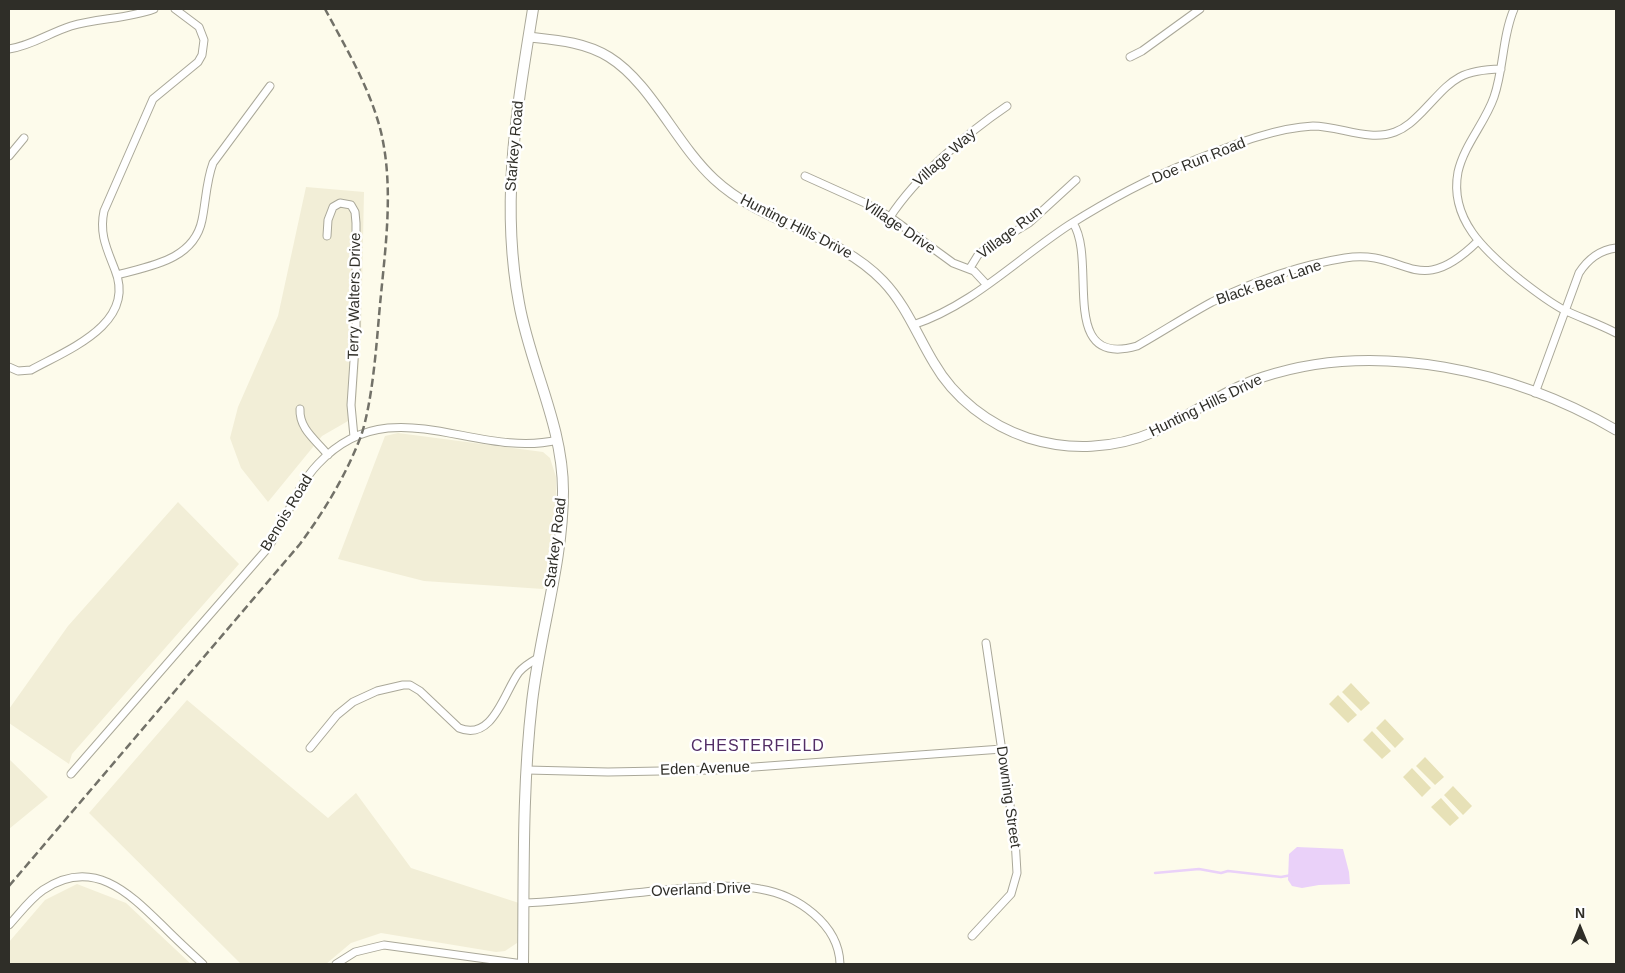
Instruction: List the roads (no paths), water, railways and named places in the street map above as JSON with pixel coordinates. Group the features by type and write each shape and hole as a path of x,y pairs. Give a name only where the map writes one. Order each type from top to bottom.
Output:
{"main road":[{"name":"Starkey Road","path":"523,964 527,770 532,701 561,532 563,490 558,440 525,334 514,274 510,238 509,207 513,137 533,9"}],"street":[{"path":"9,48 28,44 69,27 129,16 154,9"},
{"path":"9,367 18,371 31,370 100,330 109,320 117,304 117,276 103,237 102,223 104,211 153,99 198,62 204,49 204,40 199,27 175,9"},
{"path":"1130,56 1142,51 1200,9"},
{"path":"1514,9 1506,32 1501,69 1491,104 1461,161 1458,173 1458,203 1466,225 1478,241 1509,271 1565,310 1616,332"},
{"name":"Hunting Hills Drive","path":"529,37 588,46 621,65 644,91 695,159 714,180 730,193 762,212 833,244 858,258 888,285 913,324 943,378 966,403 995,423 1011,431 1042,442 1067,446 1098,446 1136,439 1156,432 1245,384 1279,372 1323,364 1374,362 1434,366 1492,378 1586,414 1616,430"},
{"name":"Doe Run Road","path":"913,324 944,312 987,285 1073,223 1150,180 1196,160 1264,136 1301,127 1316,126 1376,135 1394,133 1413,122 1460,75 1478,69 1501,69"},
{"path":"117,276 170,260 180,254 194,238 200,229 208,175 213,163 270,86"},
{"name":"Village Way","path":"890,217 914,185 988,120 1007,106"},
{"path":"9,156 24,138"},
{"name":"Village Drive","path":"804,176 857,199 890,217 954,263 970,268 987,285"},
{"name":"Village Run","path":"970,268 973,261 984,250 1029,223 1076,180"},
{"name":"Terry Walters Drive","path":"327,236 328,220 333,207 340,203 351,205 356,212 355,341 351,405 354,436"},
{"name":"Black Bear Lane","path":"1073,223 1081,240 1084,313 1089,331 1103,346 1119,349 1137,346 1233,293 1296,270 1358,257 1377,259 1408,269 1424,271 1451,263 1478,241"},
{"path":"1534,393 1579,273 1598,254 1616,248"},
{"path":"300,409 300,420 305,430 328,455"},
{"name":"Benois Road","path":"71,774 267,548 280,530 308,476 328,455 344,442 354,436 383,428 404,426 422,427 526,444 558,440"},
{"name":"Downing Street","path":"972,936 1011,894 1016,878 1015,839 986,643"},
{"path":"310,748 337,715 353,702 377,691 403,685 410,685 420,691 459,728 471,731 478,730 492,720 518,673 538,658"},
{"name":"Eden Avenue","path":"527,770 608,772 713,770 1002,749"},
{"path":"9,925 34,896 49,886 71,879 95,878 123,889 203,964"},
{"name":"Overland Drive","path":"524,903 705,887 761,889 796,903 826,926 835,938 840,964"},
{"path":"336,964 355,952 384,945 523,964"}],"waterway":[{"path":"1155,873 1199,869 1221,873 1228,871 1281,877 1292,875"}],"railway":[{"path":"9,886 300,544 334,492 349,465 361,436 371,393 375,361 386,247 387,178 381,132 371,100 325,9"}],"district":[{"name":"CHESTERFIELD","path":"758,747"}]}
